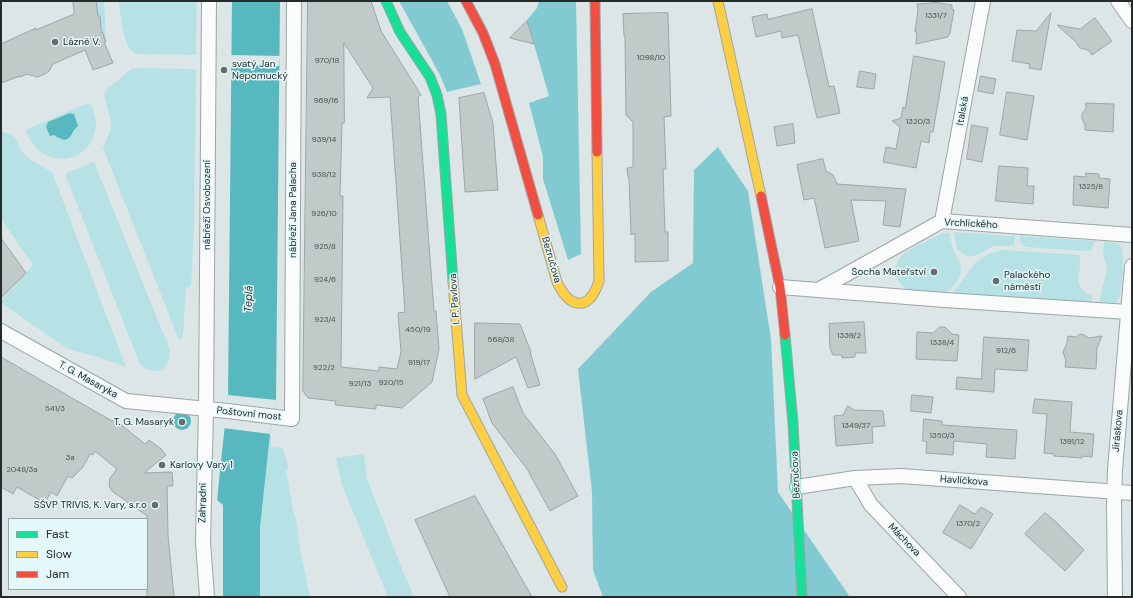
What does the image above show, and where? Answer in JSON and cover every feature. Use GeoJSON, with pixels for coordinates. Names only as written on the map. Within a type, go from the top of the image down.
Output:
{"type":"FeatureCollection","features":[{"type":"Feature","properties":{"kind":"street","name":"nábřeží Osvobození"},"geometry":{"type":"LineString","coordinates":[[206,409],[209,1]]}},
{"type":"Feature","properties":{"kind":"street","name":"nábřeží Jana Palacha"},"geometry":{"type":"LineString","coordinates":[[292,419],[294,1]]}},
{"type":"Feature","properties":{"kind":"street","name":"I. P. Pavlova"},"geometry":{"type":"LineString","coordinates":[[386,1],[400,32],[430,77],[437,95],[441,114],[462,395],[562,587]]}},
{"type":"Feature","properties":{"kind":"street","name":"Bezručova"},"geometry":{"type":"LineString","coordinates":[[466,1],[495,64],[559,288],[567,299],[578,304],[591,299],[597,291],[599,281],[595,1]]}},
{"type":"Feature","properties":{"kind":"street","name":"Bezručova"},"geometry":{"type":"LineString","coordinates":[[718,1],[780,287],[793,423],[802,597]]}},
{"type":"Feature","properties":{"kind":"street","name":"Italská"},"geometry":{"type":"LineString","coordinates":[[942,220],[983,1]]}},
{"type":"Feature","properties":{"kind":"street"},"geometry":{"type":"LineString","coordinates":[[1118,1],[1132,21]]}},
{"type":"Feature","properties":{"kind":"street","name":"Vrchlického"},"geometry":{"type":"LineString","coordinates":[[818,290],[942,220],[1132,235]]}},
{"type":"Feature","properties":{"kind":"street","name":"Jiráskova"},"geometry":{"type":"LineString","coordinates":[[1115,597],[1114,492],[1132,266]]}},
{"type":"Feature","properties":{"kind":"street"},"geometry":{"type":"LineString","coordinates":[[780,287],[1128,312]]}},
{"type":"Feature","properties":{"kind":"street","name":"T. G. Masaryka"},"geometry":{"type":"LineString","coordinates":[[1,332],[126,401],[206,409]]}},
{"type":"Feature","properties":{"kind":"street","name":"Poštovní most"},"geometry":{"type":"LineString","coordinates":[[206,409],[292,419]]}},
{"type":"Feature","properties":{"kind":"street","name":"Zahradní"},"geometry":{"type":"LineString","coordinates":[[206,409],[203,542],[207,597]]}},
{"type":"Feature","properties":{"kind":"street","name":"Havlíčkova"},"geometry":{"type":"LineString","coordinates":[[797,487],[855,478],[901,476],[1132,493]]}},
{"type":"Feature","properties":{"kind":"street","name":"Máchova"},"geometry":{"type":"LineString","coordinates":[[855,478],[871,505],[959,597]]}},
{"type":"Feature","properties":{"kind":"shaded area"},"geometry":{"type":"Polygon","coordinates":[[[96,1],[104,1],[106,42],[101,29],[100,16],[98,16],[96,1]]]}},
{"type":"Feature","properties":{"kind":"shaded area"},"geometry":{"type":"Polygon","coordinates":[[[119,1],[197,1],[196,55],[137,54],[131,51],[123,30],[119,1]]]}},
{"type":"Feature","properties":{"kind":"shaded area"},"geometry":{"type":"Polygon","coordinates":[[[399,1],[447,1],[462,29],[481,84],[447,92],[440,75],[399,1]]]}},
{"type":"Feature","properties":{"kind":"shaded area"},"geometry":{"type":"Polygon","coordinates":[[[539,1],[576,1],[581,254],[568,260],[543,179],[543,157],[529,103],[549,96],[527,20],[537,8],[539,1]]]}},
{"type":"Feature","properties":{"kind":"shaded area"},"geometry":{"type":"Polygon","coordinates":[[[133,68],[196,69],[194,231],[191,286],[186,288],[183,336],[180,340],[103,148],[111,128],[104,96],[107,89],[133,68]]]}},
{"type":"Feature","properties":{"kind":"shaded area"},"geometry":{"type":"Polygon","coordinates":[[[86,104],[91,104],[96,122],[94,137],[86,149],[75,156],[61,159],[48,156],[35,147],[26,131],[29,128],[86,104]]]}},
{"type":"Feature","properties":{"kind":"shaded area"},"geometry":{"type":"Polygon","coordinates":[[[1,132],[8,133],[15,137],[21,151],[25,155],[52,172],[126,367],[98,357],[68,349],[1,303],[1,301],[33,265],[1,219],[1,132]]]}},
{"type":"Feature","properties":{"kind":"shaded area"},"geometry":{"type":"Polygon","coordinates":[[[718,147],[748,191],[771,339],[778,492],[850,597],[603,597],[593,570],[592,492],[578,369],[651,292],[693,263],[694,170],[718,147]]]}},
{"type":"Feature","properties":{"kind":"shaded area"},"geometry":{"type":"Polygon","coordinates":[[[94,162],[170,350],[168,363],[161,370],[151,371],[140,364],[65,174],[94,162]]]}},
{"type":"Feature","properties":{"kind":"shaded area"},"geometry":{"type":"Polygon","coordinates":[[[954,232],[1015,236],[1014,245],[995,246],[976,255],[966,256],[957,249],[954,232]]]}},
{"type":"Feature","properties":{"kind":"shaded area"},"geometry":{"type":"Polygon","coordinates":[[[944,233],[949,233],[953,249],[961,266],[960,274],[954,285],[949,291],[942,294],[909,290],[901,285],[896,272],[899,259],[908,251],[944,233]]]}},
{"type":"Feature","properties":{"kind":"shaded area"},"geometry":{"type":"Polygon","coordinates":[[[1020,236],[1095,241],[1091,251],[1026,247],[1020,243],[1020,236]]]}},
{"type":"Feature","properties":{"kind":"shaded area"},"geometry":{"type":"Polygon","coordinates":[[[1104,241],[1114,242],[1120,245],[1123,256],[1120,296],[1116,302],[1109,305],[1099,304],[1107,268],[1103,255],[1104,241]]]}},
{"type":"Feature","properties":{"kind":"shaded area"},"geometry":{"type":"Polygon","coordinates":[[[1003,250],[1079,255],[1079,282],[1084,291],[1091,295],[1093,299],[1090,302],[957,294],[955,292],[975,263],[990,253],[1003,250]]]}},
{"type":"Feature","properties":{"kind":"shaded area"},"geometry":{"type":"Polygon","coordinates":[[[270,434],[271,447],[283,448],[289,470],[286,470],[310,597],[260,597],[260,528],[270,434]]]}},
{"type":"Feature","properties":{"kind":"shaded area"},"geometry":{"type":"Polygon","coordinates":[[[364,454],[367,479],[414,597],[388,597],[342,485],[336,458],[364,454]]]}},
{"type":"Feature","properties":{"kind":"water","name":"Teplá"},"geometry":{"type":"Polygon","coordinates":[[[232,1],[280,1],[276,400],[270,434],[260,528],[260,597],[223,597],[223,505],[217,500],[228,395],[232,1]]]}},
{"type":"Feature","properties":{"kind":"water"},"geometry":{"type":"Polygon","coordinates":[[[70,113],[74,114],[78,126],[69,138],[64,140],[54,135],[50,136],[46,127],[48,122],[70,113]]]}},
{"type":"Feature","properties":{"kind":"water","name":"T. G. Masaryk"},"geometry":{"type":"Polygon","coordinates":[[[182,412],[188,415],[191,421],[188,427],[182,430],[176,427],[173,421],[176,415],[182,412]]]}},
{"type":"Feature","properties":{"kind":"pier"},"geometry":{"type":"Polygon","coordinates":[[[231,55],[280,56],[279,66],[231,65],[231,55]]]}},
{"type":"Feature","properties":{"kind":"pier"},"geometry":{"type":"Polygon","coordinates":[[[228,395],[276,400],[270,434],[223,428],[228,395]]]}},
{"type":"Feature","properties":{"kind":"building","name":"Lázně V."},"geometry":{"type":"Polygon","coordinates":[[[73,1],[96,1],[98,16],[100,16],[101,29],[106,42],[104,42],[113,63],[93,70],[85,50],[53,64],[49,71],[45,74],[37,77],[27,74],[1,83],[1,44],[36,28],[36,30],[74,14],[73,1]]]}},
{"type":"Feature","properties":{"kind":"building"},"geometry":{"type":"Polygon","coordinates":[[[308,1],[371,1],[381,31],[421,95],[418,97],[434,311],[436,311],[439,349],[432,382],[402,408],[376,405],[376,409],[335,405],[336,401],[308,398],[303,391],[308,1]],[[344,43],[344,123],[342,123],[340,196],[343,196],[341,367],[379,371],[379,367],[397,369],[401,352],[398,313],[405,312],[390,97],[367,98],[373,88],[344,43]]]}},
{"type":"Feature","properties":{"kind":"building"},"geometry":{"type":"Polygon","coordinates":[[[933,2],[952,5],[952,9],[954,10],[950,33],[948,37],[916,44],[917,32],[915,32],[918,10],[917,4],[933,2]]]}},
{"type":"Feature","properties":{"kind":"building"},"geometry":{"type":"Polygon","coordinates":[[[812,9],[829,87],[834,86],[840,113],[817,118],[798,35],[782,38],[781,31],[756,37],[752,17],[767,14],[768,19],[812,9]]]}},
{"type":"Feature","properties":{"kind":"building"},"geometry":{"type":"Polygon","coordinates":[[[668,13],[671,116],[664,117],[666,169],[663,169],[665,232],[668,232],[668,261],[635,262],[635,233],[631,235],[629,178],[627,168],[633,167],[633,122],[626,115],[625,36],[623,14],[668,13]]]}},
{"type":"Feature","properties":{"kind":"building"},"geometry":{"type":"Polygon","coordinates":[[[1051,13],[1041,70],[1029,68],[1030,64],[1012,61],[1017,30],[1036,31],[1051,13]]]}},
{"type":"Feature","properties":{"kind":"building"},"geometry":{"type":"Polygon","coordinates":[[[1095,18],[1112,41],[1092,55],[1088,50],[1080,48],[1076,42],[1057,25],[1080,29],[1095,18]]]}},
{"type":"Feature","properties":{"kind":"building"},"geometry":{"type":"Polygon","coordinates":[[[527,21],[534,44],[510,38],[527,21]]]}},
{"type":"Feature","properties":{"kind":"building"},"geometry":{"type":"Polygon","coordinates":[[[914,56],[945,62],[933,132],[930,132],[929,143],[921,141],[916,168],[883,162],[886,147],[896,149],[900,127],[892,121],[901,118],[903,107],[905,108],[914,56]]]}},
{"type":"Feature","properties":{"kind":"building"},"geometry":{"type":"Polygon","coordinates":[[[860,71],[876,74],[874,89],[857,87],[860,71]]]}},
{"type":"Feature","properties":{"kind":"building"},"geometry":{"type":"Polygon","coordinates":[[[981,76],[996,79],[993,94],[978,91],[981,76]]]}},
{"type":"Feature","properties":{"kind":"building"},"geometry":{"type":"Polygon","coordinates":[[[1007,92],[1034,96],[1027,140],[1000,135],[1007,92]]]}},
{"type":"Feature","properties":{"kind":"building"},"geometry":{"type":"Polygon","coordinates":[[[484,93],[493,123],[498,190],[465,192],[459,98],[484,93]]]}},
{"type":"Feature","properties":{"kind":"building"},"geometry":{"type":"Polygon","coordinates":[[[1086,103],[1114,104],[1113,132],[1085,130],[1082,114],[1086,108],[1086,103]]]}},
{"type":"Feature","properties":{"kind":"building"},"geometry":{"type":"Polygon","coordinates":[[[793,124],[795,143],[777,146],[774,127],[793,124]]]}},
{"type":"Feature","properties":{"kind":"building"},"geometry":{"type":"Polygon","coordinates":[[[972,125],[988,128],[982,162],[967,159],[972,125]]]}},
{"type":"Feature","properties":{"kind":"building"},"geometry":{"type":"Polygon","coordinates":[[[823,159],[826,171],[833,175],[837,184],[906,189],[900,227],[883,225],[886,201],[851,200],[859,241],[825,248],[814,198],[804,200],[797,165],[823,159]]]}},
{"type":"Feature","properties":{"kind":"building"},"geometry":{"type":"Polygon","coordinates":[[[999,166],[1028,168],[1027,186],[1034,186],[1033,204],[996,201],[999,166]]]}},
{"type":"Feature","properties":{"kind":"building"},"geometry":{"type":"Polygon","coordinates":[[[1086,173],[1099,174],[1099,178],[1110,179],[1108,208],[1073,205],[1074,176],[1086,177],[1086,173]]]}},
{"type":"Feature","properties":{"kind":"building"},"geometry":{"type":"Polygon","coordinates":[[[1,238],[26,273],[1,298],[1,238]]]}},
{"type":"Feature","properties":{"kind":"building"},"geometry":{"type":"Polygon","coordinates":[[[864,322],[866,353],[855,353],[855,357],[842,358],[842,355],[833,355],[830,348],[829,324],[864,322]]]}},
{"type":"Feature","properties":{"kind":"building"},"geometry":{"type":"Polygon","coordinates":[[[475,323],[520,324],[531,352],[540,385],[528,388],[516,357],[475,379],[475,323]]]}},
{"type":"Feature","properties":{"kind":"building"},"geometry":{"type":"Polygon","coordinates":[[[940,327],[945,327],[952,334],[959,335],[957,361],[916,359],[917,332],[933,333],[940,327]]]}},
{"type":"Feature","properties":{"kind":"building"},"geometry":{"type":"Polygon","coordinates":[[[1080,334],[1089,338],[1102,336],[1097,348],[1096,369],[1065,367],[1066,361],[1063,352],[1068,336],[1076,337],[1080,334]]]}},
{"type":"Feature","properties":{"kind":"building"},"geometry":{"type":"Polygon","coordinates":[[[984,337],[1029,340],[1027,371],[995,369],[994,392],[956,389],[957,377],[981,379],[984,337]]]}},
{"type":"Feature","properties":{"kind":"building"},"geometry":{"type":"Polygon","coordinates":[[[1,357],[112,421],[114,419],[145,444],[149,440],[166,455],[144,473],[172,472],[173,486],[167,486],[168,535],[174,597],[147,597],[148,518],[112,491],[109,486],[110,478],[117,469],[95,451],[93,455],[90,454],[83,467],[72,478],[68,476],[57,496],[51,492],[45,503],[17,487],[13,494],[1,487],[1,357]]]}},
{"type":"Feature","properties":{"kind":"building"},"geometry":{"type":"Polygon","coordinates":[[[513,387],[523,413],[555,454],[578,496],[550,511],[527,469],[492,423],[483,399],[513,387]]]}},
{"type":"Feature","properties":{"kind":"building"},"geometry":{"type":"Polygon","coordinates":[[[912,395],[933,397],[931,413],[911,411],[912,395]]]}},
{"type":"Feature","properties":{"kind":"building"},"geometry":{"type":"Polygon","coordinates":[[[1035,399],[1072,402],[1070,432],[1094,434],[1092,457],[1082,456],[1082,458],[1054,456],[1054,454],[1044,453],[1047,414],[1033,413],[1035,399]]]}},
{"type":"Feature","properties":{"kind":"building"},"geometry":{"type":"Polygon","coordinates":[[[848,406],[854,410],[883,411],[885,426],[872,427],[873,443],[836,446],[834,416],[843,415],[848,406]]]}},
{"type":"Feature","properties":{"kind":"building"},"geometry":{"type":"Polygon","coordinates":[[[924,419],[942,421],[942,425],[1017,430],[1015,459],[986,457],[987,444],[954,441],[953,455],[926,453],[927,442],[923,441],[924,419]]]}},
{"type":"Feature","properties":{"kind":"building"},"geometry":{"type":"Polygon","coordinates":[[[475,496],[532,597],[450,597],[415,520],[475,496]]]}},
{"type":"Feature","properties":{"kind":"building"},"geometry":{"type":"Polygon","coordinates":[[[960,505],[975,514],[981,507],[993,514],[971,549],[943,533],[960,505]]]}},
{"type":"Feature","properties":{"kind":"building"},"geometry":{"type":"Polygon","coordinates":[[[1045,513],[1084,550],[1065,571],[1025,534],[1045,513]]]}},
{"type":"Feature","properties":{"kind":"traffic: fast"},"geometry":{"type":"LineString","coordinates":[[386,1],[400,32],[430,77],[437,95],[441,114],[453,281]]}},
{"type":"Feature","properties":{"kind":"traffic: fast"},"geometry":{"type":"LineString","coordinates":[[785,335],[793,423],[802,597]]}},
{"type":"Feature","properties":{"kind":"traffic: slow"},"geometry":{"type":"LineString","coordinates":[[718,1],[761,196]]}},
{"type":"Feature","properties":{"kind":"traffic: slow"},"geometry":{"type":"LineString","coordinates":[[538,215],[557,282],[562,291],[573,302],[585,302],[595,291],[599,281],[597,152]]}},
{"type":"Feature","properties":{"kind":"traffic: slow"},"geometry":{"type":"LineString","coordinates":[[453,281],[462,395],[562,587]]}},
{"type":"Feature","properties":{"kind":"traffic: jam"},"geometry":{"type":"LineString","coordinates":[[466,1],[483,33],[495,64],[538,215]]}},
{"type":"Feature","properties":{"kind":"traffic: jam"},"geometry":{"type":"LineString","coordinates":[[595,1],[597,152]]}},
{"type":"Feature","properties":{"kind":"traffic: jam"},"geometry":{"type":"LineString","coordinates":[[761,196],[780,287],[785,335]]}},
{"type":"Feature","properties":{"kind":"place","name":"Lázně V."},"geometry":{"type":"Point","coordinates":[55,42]}},
{"type":"Feature","properties":{"kind":"place","name":"svatý Jan Nepomucký"},"geometry":{"type":"Point","coordinates":[224,70]}},
{"type":"Feature","properties":{"kind":"place","name":"Socha Mateřství"},"geometry":{"type":"Point","coordinates":[934,272]}},
{"type":"Feature","properties":{"kind":"place","name":"Palackého náměstí"},"geometry":{"type":"Point","coordinates":[996,281]}},
{"type":"Feature","properties":{"kind":"place","name":"T. G. Masaryk"},"geometry":{"type":"Point","coordinates":[182,422]}},
{"type":"Feature","properties":{"kind":"place","name":"Karlovy Vary 1"},"geometry":{"type":"Point","coordinates":[162,465]}},
{"type":"Feature","properties":{"kind":"place","name":"SŠVP TRIVIS, K. Vary, s.r.o"},"geometry":{"type":"Point","coordinates":[155,505]}}]}
